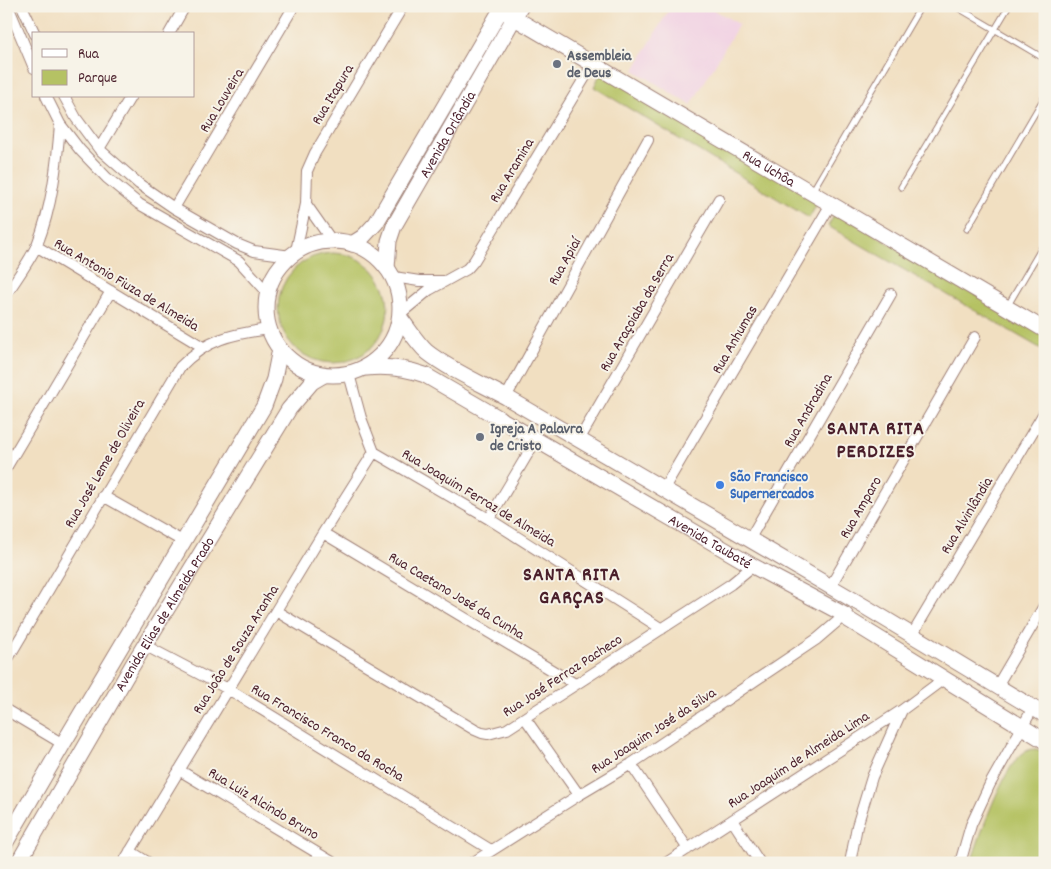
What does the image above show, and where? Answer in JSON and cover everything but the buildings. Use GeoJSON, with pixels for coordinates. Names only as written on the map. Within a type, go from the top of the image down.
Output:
{"type":"FeatureCollection","features":[{"type":"Feature","properties":{"kind":"street"},"geometry":{"type":"LineString","coordinates":[[8,6],[32,63]]}},
{"type":"Feature","properties":{"kind":"street"},"geometry":{"type":"LineString","coordinates":[[22,6],[34,32]]}},
{"type":"Feature","properties":{"kind":"street"},"geometry":{"type":"LineString","coordinates":[[170,32],[185,6]]}},
{"type":"Feature","properties":{"kind":"street","name":"Rua Louveira"},"geometry":{"type":"LineString","coordinates":[[174,208],[294,6]]}},
{"type":"Feature","properties":{"kind":"street","name":"Rua Itapura"},"geometry":{"type":"LineString","coordinates":[[294,254],[306,204],[307,171],[315,153],[403,6]]}},
{"type":"Feature","properties":{"kind":"street","name":"Rua Uchôa"},"geometry":{"type":"LineString","coordinates":[[499,7],[518,12],[593,64],[1045,330]]}},
{"type":"Feature","properties":{"kind":"street","name":"Avenida Orlândia"},"geometry":{"type":"LineString","coordinates":[[352,244],[376,223],[499,7]]}},
{"type":"Feature","properties":{"kind":"street","name":"Avenida Orlândia"},"geometry":{"type":"LineString","coordinates":[[390,273],[389,241],[394,226],[518,12]]}},
{"type":"Feature","properties":{"kind":"street","name":"Rua Aramina"},"geometry":{"type":"LineString","coordinates":[[401,315],[422,296],[444,281],[467,269],[474,261],[593,64]]}},
{"type":"Feature","properties":{"kind":"street"},"geometry":{"type":"LineString","coordinates":[[47,98],[60,124],[80,150],[113,183],[139,204],[239,261],[268,293]]}},
{"type":"Feature","properties":{"kind":"street"},"geometry":{"type":"LineString","coordinates":[[65,98],[76,118],[99,149],[140,184],[174,208],[237,244],[254,251],[294,254]]}},
{"type":"Feature","properties":{"kind":"street"},"geometry":{"type":"LineString","coordinates":[[99,149],[130,98]]}},
{"type":"Feature","properties":{"kind":"street"},"geometry":{"type":"LineString","coordinates":[[6,295],[36,246],[48,208],[56,168],[60,124]]}},
{"type":"Feature","properties":{"kind":"street","name":"Rua Apiaí"},"geometry":{"type":"LineString","coordinates":[[506,397],[648,140]]}},
{"type":"Feature","properties":{"kind":"street","name":"Rua Araçoiaba da Serra"},"geometry":{"type":"LineString","coordinates":[[579,440],[719,199]]}},
{"type":"Feature","properties":{"kind":"street"},"geometry":{"type":"LineString","coordinates":[[306,204],[332,241]]}},
{"type":"Feature","properties":{"kind":"street","name":"Rua Anhumas"},"geometry":{"type":"LineString","coordinates":[[663,490],[831,204]]}},
{"type":"Feature","properties":{"kind":"street"},"geometry":{"type":"LineString","coordinates":[[332,241],[352,244],[371,252],[390,273],[399,293],[401,315],[393,341],[381,356],[366,368],[349,374],[316,374],[301,368],[287,358],[280,349],[269,329],[266,312],[268,293],[280,268],[294,254],[312,245],[332,241]]}},
{"type":"Feature","properties":{"kind":"street","name":"Rua Antonio Fiuza de Almeida"},"geometry":{"type":"LineString","coordinates":[[36,246],[203,347]]}},
{"type":"Feature","properties":{"kind":"street","name":"Rua Aramina"},"geometry":{"type":"LineString","coordinates":[[390,273],[419,281],[444,281]]}},
{"type":"Feature","properties":{"kind":"street"},"geometry":{"type":"LineString","coordinates":[[6,468],[111,291]]}},
{"type":"Feature","properties":{"kind":"street","name":"Rua Andradina"},"geometry":{"type":"LineString","coordinates":[[749,540],[891,294]]}},
{"type":"Feature","properties":{"kind":"street","name":"Avenida Taubaté"},"geometry":{"type":"LineString","coordinates":[[401,315],[418,342],[428,352],[830,588],[868,608],[1039,712]]}},
{"type":"Feature","properties":{"kind":"street","name":"Rua José Leme de Oliveira"},"geometry":{"type":"LineString","coordinates":[[6,662],[172,378],[192,354],[203,347],[239,333],[269,329]]}},
{"type":"Feature","properties":{"kind":"street","name":"Rua Amparo"},"geometry":{"type":"LineString","coordinates":[[830,588],[975,337]]}},
{"type":"Feature","properties":{"kind":"street","name":"Avenida Elias de Almeida Prado"},"geometry":{"type":"LineString","coordinates":[[6,842],[10,826],[63,744],[264,406],[274,379],[280,349]]}},
{"type":"Feature","properties":{"kind":"street","name":"Avenida Taubaté"},"geometry":{"type":"LineString","coordinates":[[366,368],[396,367],[410,369],[425,375],[753,566],[850,620],[1045,741]]}},
{"type":"Feature","properties":{"kind":"street"},"geometry":{"type":"LineString","coordinates":[[349,374],[361,418],[374,452]]}},
{"type":"Feature","properties":{"kind":"street","name":"Avenida Elias de Almeida Prado"},"geometry":{"type":"LineString","coordinates":[[18,863],[128,674],[289,409],[312,382],[324,375]]}},
{"type":"Feature","properties":{"kind":"street","name":"Rua Alvinlândia"},"geometry":{"type":"LineString","coordinates":[[912,635],[1045,411]]}},
{"type":"Feature","properties":{"kind":"street"},"geometry":{"type":"LineString","coordinates":[[489,519],[536,440]]}},
{"type":"Feature","properties":{"kind":"street","name":"Rua Joaquim Ferraz de Almeida"},"geometry":{"type":"LineString","coordinates":[[374,452],[489,519],[662,629]]}},
{"type":"Feature","properties":{"kind":"street","name":"Rua João de Souza Aranha"},"geometry":{"type":"LineString","coordinates":[[123,863],[228,688],[374,452]]}},
{"type":"Feature","properties":{"kind":"street"},"geometry":{"type":"LineString","coordinates":[[608,482],[619,464]]}},
{"type":"Feature","properties":{"kind":"street"},"geometry":{"type":"LineString","coordinates":[[103,496],[184,542]]}},
{"type":"Feature","properties":{"kind":"street","name":"Rua Caetano José da Cunha"},"geometry":{"type":"LineString","coordinates":[[323,533],[575,684]]}},
{"type":"Feature","properties":{"kind":"street","name":"Rua José Ferraz Pacheco"},"geometry":{"type":"LineString","coordinates":[[276,611],[482,733],[495,733],[507,729],[525,718],[731,584],[753,566]]}},
{"type":"Feature","properties":{"kind":"street"},"geometry":{"type":"LineString","coordinates":[[850,620],[852,600]]}},
{"type":"Feature","properties":{"kind":"street"},"geometry":{"type":"LineString","coordinates":[[996,686],[1045,604]]}},
{"type":"Feature","properties":{"kind":"street"},"geometry":{"type":"LineString","coordinates":[[850,620],[868,608]]}},
{"type":"Feature","properties":{"kind":"street","name":"Rua Joaquim José da Silva"},"geometry":{"type":"LineString","coordinates":[[472,863],[578,795],[631,764],[816,639],[850,620]]}},
{"type":"Feature","properties":{"kind":"street","name":"Rua Francisco Franco da Rocha"},"geometry":{"type":"LineString","coordinates":[[146,646],[228,688],[492,850]]}},
{"type":"Feature","properties":{"kind":"street","name":"Rua Joaquim de Almeida Lima"},"geometry":{"type":"LineString","coordinates":[[666,863],[902,710],[945,678]]}},
{"type":"Feature","properties":{"kind":"street"},"geometry":{"type":"LineString","coordinates":[[6,710],[63,744]]}},
{"type":"Feature","properties":{"kind":"street"},"geometry":{"type":"LineString","coordinates":[[850,863],[857,826],[872,777],[902,710]]}},
{"type":"Feature","properties":{"kind":"street"},"geometry":{"type":"LineString","coordinates":[[960,863],[971,825],[990,784],[1024,727],[1039,712]]}},
{"type":"Feature","properties":{"kind":"street"},"geometry":{"type":"LineString","coordinates":[[525,718],[578,795]]}},
{"type":"Feature","properties":{"kind":"street"},"geometry":{"type":"LineString","coordinates":[[631,764],[688,849]]}},
{"type":"Feature","properties":{"kind":"street","name":"Rua Luiz Alcindo Bruno"},"geometry":{"type":"LineString","coordinates":[[179,770],[334,863]]}},
{"type":"Feature","properties":{"kind":"street"},"geometry":{"type":"LineString","coordinates":[[732,820],[760,863]]}},
{"type":"Feature","properties":{"kind":"street"},"geometry":{"type":"LineString","coordinates":[[130,851],[149,863]]}},
{"type":"Feature","properties":{"kind":"lane"},"geometry":{"type":"LineString","coordinates":[[812,193],[921,6]]}},
{"type":"Feature","properties":{"kind":"lane"},"geometry":{"type":"LineString","coordinates":[[955,6],[1045,59]]}},
{"type":"Feature","properties":{"kind":"lane"},"geometry":{"type":"LineString","coordinates":[[901,187],[1009,6]]}},
{"type":"Feature","properties":{"kind":"lane"},"geometry":{"type":"LineString","coordinates":[[967,229],[1045,96]]}},
{"type":"Feature","properties":{"kind":"lane"},"geometry":{"type":"LineString","coordinates":[[1006,307],[1045,242]]}},
{"type":"Feature","properties":{"kind":"shaded area"},"geometry":{"type":"Polygon","coordinates":[[[671,6],[707,6],[739,24],[691,105],[634,70],[671,6]]]}},
{"type":"Feature","properties":{"kind":"green space"},"geometry":{"type":"Polygon","coordinates":[[[601,72],[819,201],[809,218],[594,87],[601,72]]]}},
{"type":"Feature","properties":{"kind":"green space"},"geometry":{"type":"Polygon","coordinates":[[[836,212],[1045,335],[1045,351],[828,226],[836,212]]]}},
{"type":"Feature","properties":{"kind":"green space"},"geometry":{"type":"Polygon","coordinates":[[[333,253],[354,257],[372,269],[384,287],[388,308],[384,329],[372,347],[354,359],[333,363],[312,359],[294,347],[282,329],[278,308],[282,287],[294,269],[312,257],[333,253]]]}},
{"type":"Feature","properties":{"kind":"green space"},"geometry":{"type":"Polygon","coordinates":[[[1036,749],[1045,752],[1045,863],[971,863],[992,805],[1006,774],[1022,754],[1036,749]]]}},
{"type":"Feature","properties":{"kind":"place","name":"Assembleia de Deus"},"geometry":{"type":"Point","coordinates":[557,64]}},
{"type":"Feature","properties":{"kind":"place","name":"Igreja A Palavra de Cristo"},"geometry":{"type":"Point","coordinates":[480,437]}},
{"type":"Feature","properties":{"kind":"place","name":"São Francisco Supernercados"},"geometry":{"type":"Point","coordinates":[720,485]}},
{"type":"Feature","properties":{"kind":"district","name":"SANTA RITA PERDIZES"},"geometry":{"type":"Point","coordinates":[876,438]}},
{"type":"Feature","properties":{"kind":"district","name":"SANTA RITA GARÇAS"},"geometry":{"type":"Point","coordinates":[572,584]}}]}
